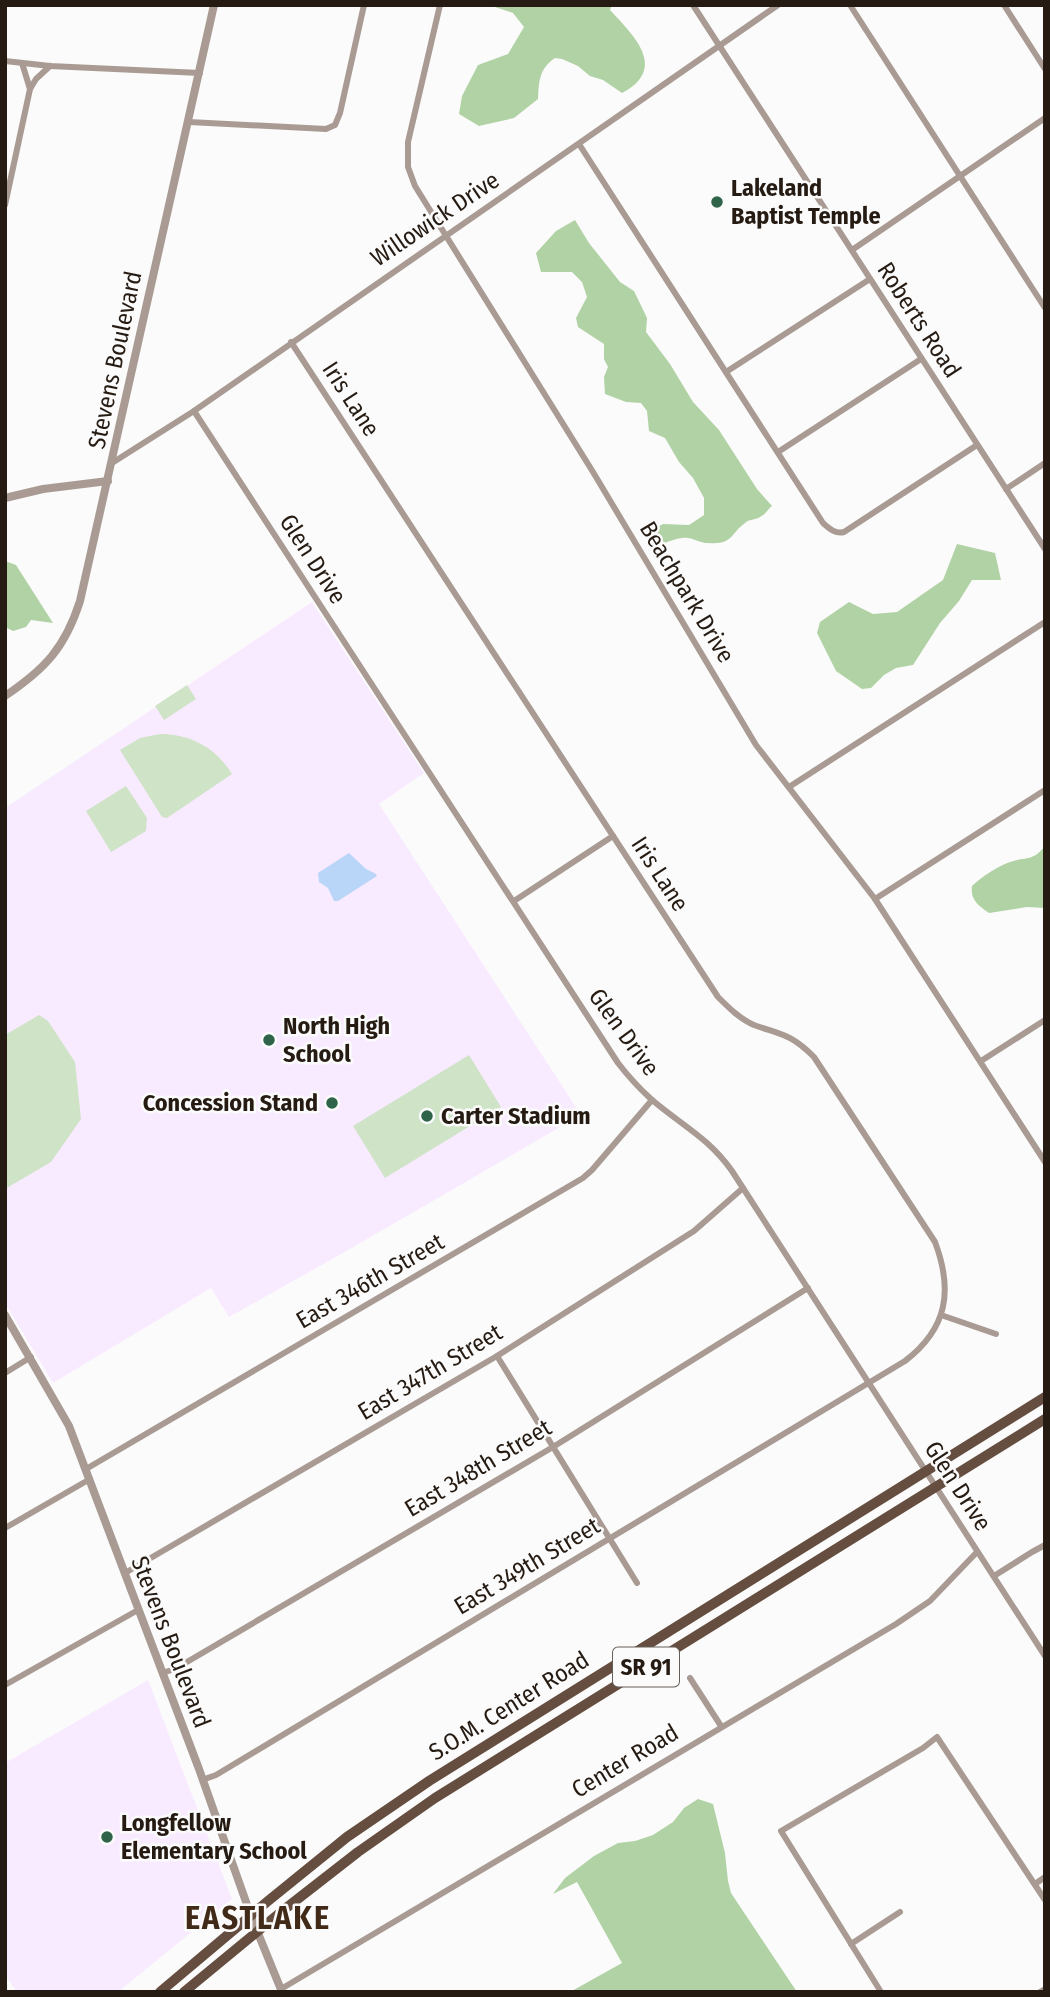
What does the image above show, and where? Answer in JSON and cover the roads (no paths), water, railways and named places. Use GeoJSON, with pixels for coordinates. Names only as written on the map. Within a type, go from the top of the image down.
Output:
{"type":"FeatureCollection","features":[{"type":"Feature","properties":{"kind":"main road","name":"S.O.M. Center Road"},"geometry":{"type":"LineString","coordinates":[[160,1992],[347,1837],[429,1781],[1045,1397]]}},
{"type":"Feature","properties":{"kind":"main road","name":"S.O.M. Center Road"},"geometry":{"type":"LineString","coordinates":[[184,1992],[358,1852],[435,1798],[1045,1419]]}},
{"type":"Feature","properties":{"kind":"street","name":"Stevens Boulevard"},"geometry":{"type":"LineString","coordinates":[[5,696],[44,664],[61,645],[72,626],[80,601],[214,5]]}},
{"type":"Feature","properties":{"kind":"street"},"geometry":{"type":"LineString","coordinates":[[189,122],[326,130],[335,125],[364,5]]}},
{"type":"Feature","properties":{"kind":"street","name":"Beachpark Drive"},"geometry":{"type":"LineString","coordinates":[[440,5],[408,142],[408,167],[415,186],[600,484],[756,745],[875,899],[1044,1159]]}},
{"type":"Feature","properties":{"kind":"street","name":"Roberts Road"},"geometry":{"type":"LineString","coordinates":[[693,5],[1045,550]]}},
{"type":"Feature","properties":{"kind":"street","name":"Willowick Drive"},"geometry":{"type":"LineString","coordinates":[[112,463],[194,411],[778,5]]}},
{"type":"Feature","properties":{"kind":"street"},"geometry":{"type":"LineString","coordinates":[[849,5],[1045,308]]}},
{"type":"Feature","properties":{"kind":"street"},"geometry":{"type":"LineString","coordinates":[[1004,5],[1045,69]]}},
{"type":"Feature","properties":{"kind":"street"},"geometry":{"type":"LineString","coordinates":[[5,61],[50,66],[200,73]]}},
{"type":"Feature","properties":{"kind":"street"},"geometry":{"type":"LineString","coordinates":[[22,63],[30,89]]}},
{"type":"Feature","properties":{"kind":"street"},"geometry":{"type":"LineString","coordinates":[[5,205],[30,89],[50,66]]}},
{"type":"Feature","properties":{"kind":"street"},"geometry":{"type":"LineString","coordinates":[[852,250],[1045,118]]}},
{"type":"Feature","properties":{"kind":"street"},"geometry":{"type":"LineString","coordinates":[[579,144],[823,523],[835,532],[844,532],[977,445]]}},
{"type":"Feature","properties":{"kind":"street"},"geometry":{"type":"LineString","coordinates":[[726,372],[870,279]]}},
{"type":"Feature","properties":{"kind":"street","name":"Iris Lane"},"geometry":{"type":"LineString","coordinates":[[291,342],[718,997],[733,1013],[752,1024],[792,1038],[814,1057],[934,1241],[945,1278],[941,1315],[936,1327],[919,1350],[870,1382]]}},
{"type":"Feature","properties":{"kind":"street"},"geometry":{"type":"LineString","coordinates":[[778,452],[921,359]]}},
{"type":"Feature","properties":{"kind":"street","name":"Glen Drive"},"geometry":{"type":"LineString","coordinates":[[194,411],[618,1063],[652,1100],[714,1148],[743,1188],[1045,1656]]}},
{"type":"Feature","properties":{"kind":"street"},"geometry":{"type":"LineString","coordinates":[[1006,489],[1045,463]]}},
{"type":"Feature","properties":{"kind":"street"},"geometry":{"type":"LineString","coordinates":[[5,498],[43,489],[108,481]]}},
{"type":"Feature","properties":{"kind":"street"},"geometry":{"type":"LineString","coordinates":[[789,787],[1045,622]]}},
{"type":"Feature","properties":{"kind":"street"},"geometry":{"type":"LineString","coordinates":[[875,899],[1045,790]]}},
{"type":"Feature","properties":{"kind":"street"},"geometry":{"type":"LineString","coordinates":[[513,901],[613,836]]}},
{"type":"Feature","properties":{"kind":"street"},"geometry":{"type":"LineString","coordinates":[[981,1061],[1045,1020]]}},
{"type":"Feature","properties":{"kind":"street","name":"East 346th Street"},"geometry":{"type":"LineString","coordinates":[[86,1469],[583,1178],[652,1100]]}},
{"type":"Feature","properties":{"kind":"street","name":"East 347th Street"},"geometry":{"type":"LineString","coordinates":[[125,1573],[497,1356],[694,1230],[743,1188]]}},
{"type":"Feature","properties":{"kind":"street","name":"East 348th Street"},"geometry":{"type":"LineString","coordinates":[[162,1673],[176,1669],[553,1447],[808,1288]]}},
{"type":"Feature","properties":{"kind":"street","name":"Stevens Boulevard"},"geometry":{"type":"LineString","coordinates":[[5,1315],[63,1413],[86,1469],[251,1916],[281,1990]]}},
{"type":"Feature","properties":{"kind":"street"},"geometry":{"type":"LineString","coordinates":[[941,1315],[996,1334]]}},
{"type":"Feature","properties":{"kind":"street"},"geometry":{"type":"LineString","coordinates":[[497,1356],[637,1583]]}},
{"type":"Feature","properties":{"kind":"street"},"geometry":{"type":"LineString","coordinates":[[5,1373],[31,1357]]}},
{"type":"Feature","properties":{"kind":"street","name":"East 349th Street"},"geometry":{"type":"LineString","coordinates":[[202,1780],[216,1775],[870,1382]]}},
{"type":"Feature","properties":{"kind":"street"},"geometry":{"type":"LineString","coordinates":[[5,1528],[90,1479]]}},
{"type":"Feature","properties":{"kind":"street"},"geometry":{"type":"LineString","coordinates":[[994,1576],[1045,1545]]}},
{"type":"Feature","properties":{"kind":"street","name":"Center Road"},"geometry":{"type":"LineString","coordinates":[[281,1990],[896,1624],[930,1601],[977,1552]]}},
{"type":"Feature","properties":{"kind":"street"},"geometry":{"type":"LineString","coordinates":[[5,1685],[138,1610]]}},
{"type":"Feature","properties":{"kind":"street"},"geometry":{"type":"LineString","coordinates":[[690,1678],[721,1727]]}},
{"type":"Feature","properties":{"kind":"street"},"geometry":{"type":"LineString","coordinates":[[881,1992],[781,1831],[923,1748],[937,1737],[1045,1900]]}},
{"type":"Feature","properties":{"kind":"street"},"geometry":{"type":"LineString","coordinates":[[1035,1884],[1045,1877]]}},
{"type":"Feature","properties":{"kind":"street"},"geometry":{"type":"LineString","coordinates":[[851,1944],[900,1912]]}},
{"type":"Feature","properties":{"kind":"street"},"geometry":{"type":"LineString","coordinates":[[1040,1992],[1045,1989]]}},
{"type":"Feature","properties":{"kind":"water"},"geometry":{"type":"Polygon","coordinates":[[[349,853],[377,876],[334,901],[328,888],[319,882],[318,873],[349,853]]]}},
{"type":"Feature","properties":{"kind":"place","name":"Lakeland Baptist Temple"},"geometry":{"type":"Point","coordinates":[717,202]}},
{"type":"Feature","properties":{"kind":"place","name":"North High School"},"geometry":{"type":"Point","coordinates":[269,1040]}},
{"type":"Feature","properties":{"kind":"place","name":"Concession Stand"},"geometry":{"type":"Point","coordinates":[332,1103]}},
{"type":"Feature","properties":{"kind":"place","name":"Carter Stadium"},"geometry":{"type":"Point","coordinates":[427,1116]}},
{"type":"Feature","properties":{"kind":"place","name":"Longfellow Elementary School"},"geometry":{"type":"Point","coordinates":[107,1837]}},
{"type":"Feature","properties":{"kind":"district","name":"EASTLAKE"},"geometry":{"type":"Point","coordinates":[258,1918]}}]}
